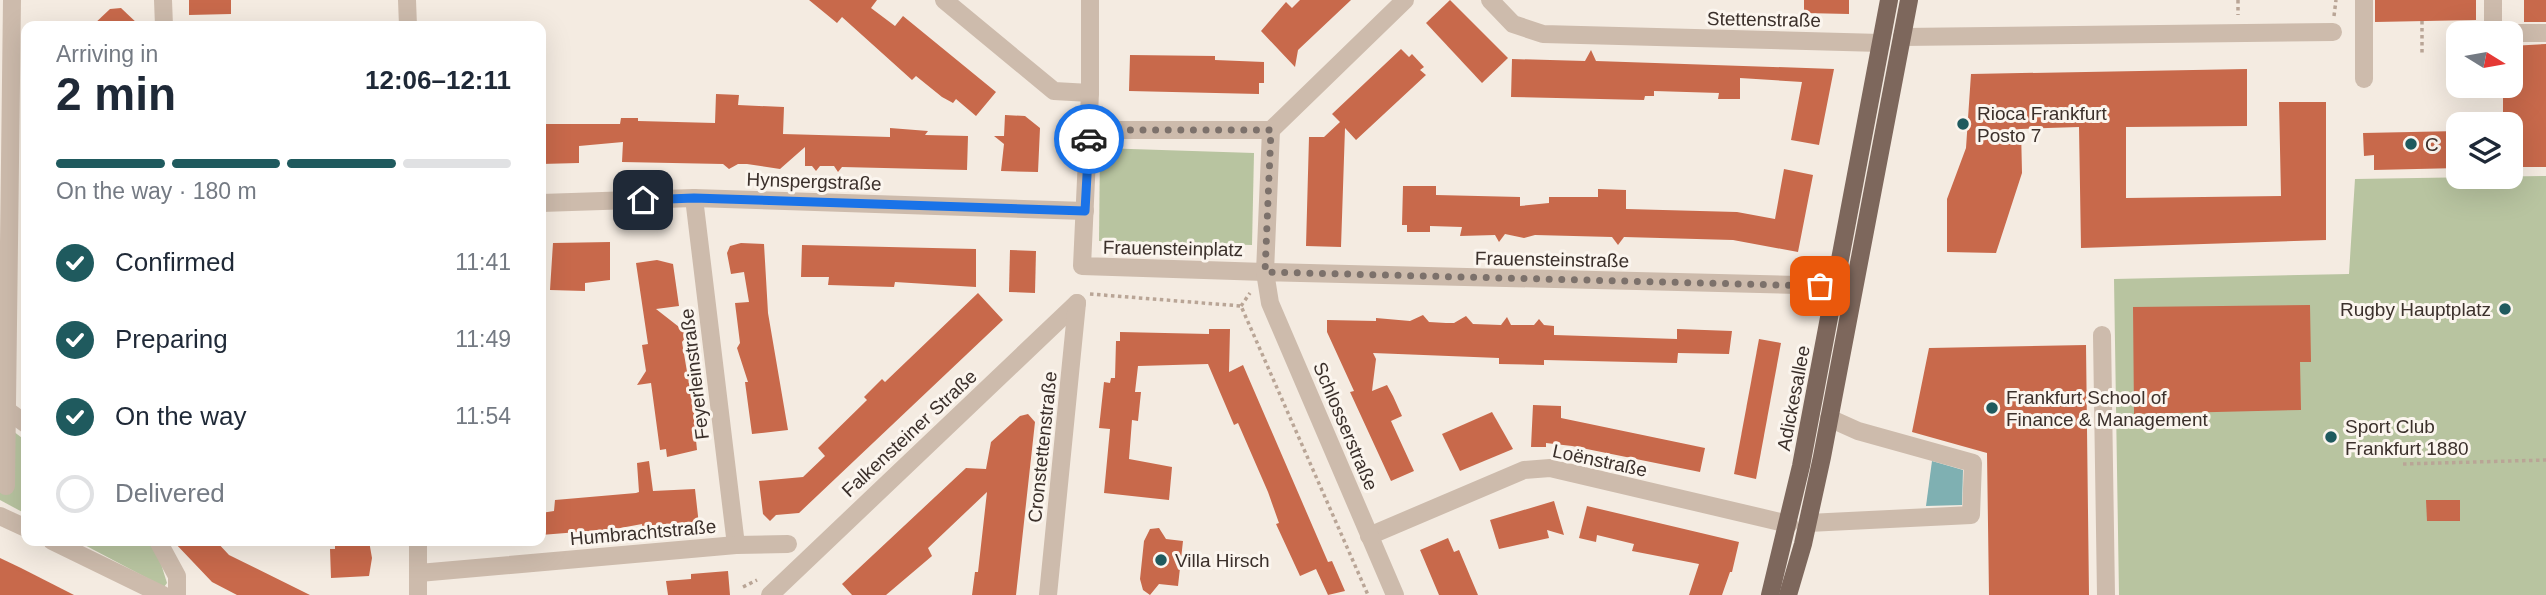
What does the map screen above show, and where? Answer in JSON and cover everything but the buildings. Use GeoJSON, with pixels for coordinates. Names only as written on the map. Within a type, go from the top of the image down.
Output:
{"type":"FeatureCollection","features":[{"type":"Feature","properties":{"kind":"main road","name":"Adickesallee"},"geometry":{"type":"LineString","coordinates":[[1788,595],[1837,286],[1889,0]]}},
{"type":"Feature","properties":{"kind":"main road","name":"Adickesallee"},"geometry":{"type":"LineString","coordinates":[[1770,595],[1798,523],[1829,418],[1909,0]]}},
{"type":"Feature","properties":{"kind":"street"},"geometry":{"type":"LineString","coordinates":[[6,486],[3,406],[12,0]]}},
{"type":"Feature","properties":{"kind":"street"},"geometry":{"type":"LineString","coordinates":[[163,0],[164,21]]}},
{"type":"Feature","properties":{"kind":"street"},"geometry":{"type":"LineString","coordinates":[[407,0],[408,21]]}},
{"type":"Feature","properties":{"kind":"street"},"geometry":{"type":"LineString","coordinates":[[944,0],[1054,91],[1090,93]]}},
{"type":"Feature","properties":{"kind":"street"},"geometry":{"type":"LineString","coordinates":[[1090,0],[1089,130],[1271,130],[1405,0]]}},
{"type":"Feature","properties":{"kind":"street","name":"Stettenstraße"},"geometry":{"type":"LineString","coordinates":[[1490,0],[1513,24],[1543,34],[1881,43]]}},
{"type":"Feature","properties":{"kind":"street"},"geometry":{"type":"LineString","coordinates":[[2364,0],[2364,79]]}},
{"type":"Feature","properties":{"kind":"street"},"geometry":{"type":"LineString","coordinates":[[2493,0],[2493,21]]}},
{"type":"Feature","properties":{"kind":"street"},"geometry":{"type":"LineString","coordinates":[[1902,37],[2333,32]]}},
{"type":"Feature","properties":{"kind":"street"},"geometry":{"type":"LineString","coordinates":[[2524,33],[2546,33]]}},
{"type":"Feature","properties":{"kind":"street","name":"Frauensteinplatz"},"geometry":{"type":"LineString","coordinates":[[1089,130],[1082,266],[1265,272],[1271,130]]}},
{"type":"Feature","properties":{"kind":"street","name":"Hynspergstraße"},"geometry":{"type":"LineString","coordinates":[[546,203],[694,198],[1085,211]]}},
{"type":"Feature","properties":{"kind":"street","name":"Feyerleinstraße"},"geometry":{"type":"LineString","coordinates":[[694,198],[736,545]]}},
{"type":"Feature","properties":{"kind":"street","name":"Frauensteinstraße"},"geometry":{"type":"LineString","coordinates":[[1265,272],[1837,286]]}},
{"type":"Feature","properties":{"kind":"street","name":"Schlosserstraße"},"geometry":{"type":"LineString","coordinates":[[1265,272],[1270,303],[1395,595]]}},
{"type":"Feature","properties":{"kind":"street","name":"Falkensteiner Straße"},"geometry":{"type":"LineString","coordinates":[[771,595],[1078,298]]}},
{"type":"Feature","properties":{"kind":"street","name":"Cronstettenstraße"},"geometry":{"type":"LineString","coordinates":[[1048,595],[1078,298]]}},
{"type":"Feature","properties":{"kind":"street"},"geometry":{"type":"LineString","coordinates":[[2102,335],[2106,595]]}},
{"type":"Feature","properties":{"kind":"street"},"geometry":{"type":"LineString","coordinates":[[3,406],[21,420]]}},
{"type":"Feature","properties":{"kind":"street","name":"Loënstraße"},"geometry":{"type":"LineString","coordinates":[[1369,536],[1524,470],[1550,468],[1798,523],[1971,515],[1973,463],[1858,431],[1829,418]]}},
{"type":"Feature","properties":{"kind":"street"},"geometry":{"type":"LineString","coordinates":[[0,516],[21,526]]}},
{"type":"Feature","properties":{"kind":"street","name":"Humbrachtstraße"},"geometry":{"type":"LineString","coordinates":[[419,573],[736,545],[788,544]]}},
{"type":"Feature","properties":{"kind":"street"},"geometry":{"type":"LineString","coordinates":[[65,546],[163,595]]}},
{"type":"Feature","properties":{"kind":"street"},"geometry":{"type":"LineString","coordinates":[[162,546],[177,576],[177,595]]}},
{"type":"Feature","properties":{"kind":"street"},"geometry":{"type":"LineString","coordinates":[[418,546],[418,595]]}},
{"type":"Feature","properties":{"kind":"path"},"geometry":{"type":"LineString","coordinates":[[2422,21],[2422,53]]}},
{"type":"Feature","properties":{"kind":"path"},"geometry":{"type":"LineString","coordinates":[[1078,298],[1241,306],[1368,595]]}},
{"type":"Feature","properties":{"kind":"path"},"geometry":{"type":"LineString","coordinates":[[2403,464],[2546,460]]}},
{"type":"Feature","properties":{"kind":"green space"},"geometry":{"type":"Polygon","coordinates":[[[1100,148],[1254,153],[1252,245],[1099,241],[1100,148]]]}},
{"type":"Feature","properties":{"kind":"green space","name":"Sport Club Frankfurt 1880"},"geometry":{"type":"Polygon","coordinates":[[[2523,176],[2546,176],[2546,595],[2119,595],[2114,279],[2349,274],[2355,179],[2446,178],[2446,189],[2523,189],[2523,176]]]}},
{"type":"Feature","properties":{"kind":"green space"},"geometry":{"type":"Polygon","coordinates":[[[0,421],[21,437],[21,511],[0,500],[0,421]]]}},
{"type":"Feature","properties":{"kind":"green space"},"geometry":{"type":"Polygon","coordinates":[[[86,546],[151,546],[158,554],[167,583],[164,587],[86,546]]]}},
{"type":"Feature","properties":{"kind":"water"},"geometry":{"type":"Polygon","coordinates":[[[1932,461],[1963,470],[1962,505],[1926,506],[1932,461]]]}},
{"type":"Feature","properties":{"kind":"way so far"},"geometry":{"type":"LineString","coordinates":[[1089,139],[1089,130],[1271,130],[1265,272],[1820,286]]}},
{"type":"Feature","properties":{"kind":"place","name":"Rioca Frankfurt Posto 7"},"geometry":{"type":"Point","coordinates":[1963,124]}},
{"type":"Feature","properties":{"kind":"place","name":"C"},"geometry":{"type":"Point","coordinates":[2411,144]}},
{"type":"Feature","properties":{"kind":"place","name":"Rugby Hauptplatz"},"geometry":{"type":"Point","coordinates":[2505,309]}},
{"type":"Feature","properties":{"kind":"place","name":"Frankfurt School of Finance & Management"},"geometry":{"type":"Point","coordinates":[1992,408]}},
{"type":"Feature","properties":{"kind":"place","name":"Sport Club Frankfurt 1880"},"geometry":{"type":"Point","coordinates":[2331,437]}},
{"type":"Feature","properties":{"kind":"place","name":"Villa Hirsch"},"geometry":{"type":"Point","coordinates":[1161,560]}},
{"type":"Feature","properties":{"kind":"route"},"geometry":{"type":"LineString","coordinates":[[643,200],[694,198],[1085,211],[1089,139]]}}]}
